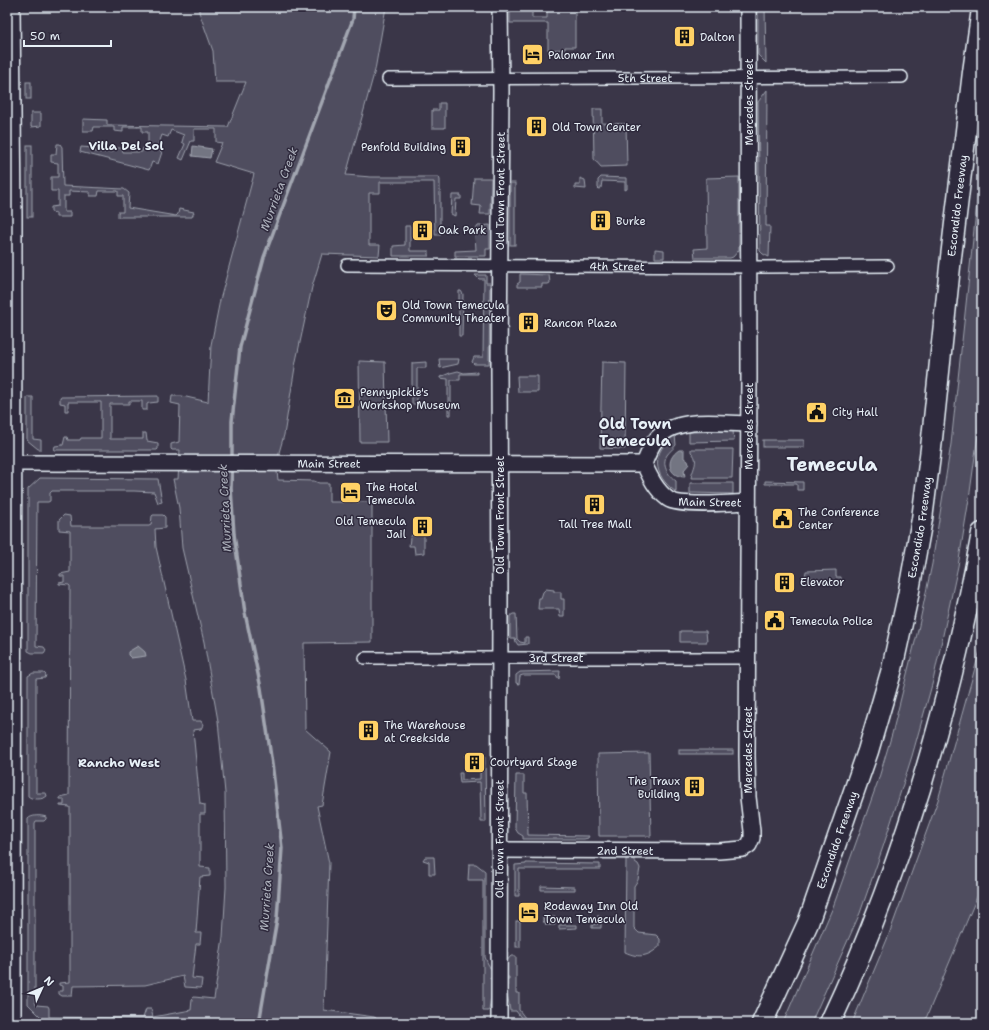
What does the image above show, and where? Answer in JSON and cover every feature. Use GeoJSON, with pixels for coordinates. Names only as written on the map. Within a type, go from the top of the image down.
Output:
{"type":"FeatureCollection","features":[{"type":"Feature","properties":{"kind":"highway","name":"Escondido Freeway"},"geometry":{"type":"LineString","coordinates":[[762,1023],[808,923],[868,752],[897,647],[922,519],[960,180],[982,9]]}},
{"type":"Feature","properties":{"kind":"highway"},"geometry":{"type":"LineString","coordinates":[[830,1023],[870,929],[896,861],[923,781],[956,658],[970,599],[982,533]]}},
{"type":"Feature","properties":{"kind":"street"},"geometry":{"type":"LineString","coordinates":[[12,7],[14,138],[14,463],[10,928],[13,1023]]}},
{"type":"Feature","properties":{"kind":"street","name":"Old Town Front Street"},"geometry":{"type":"LineString","coordinates":[[499,1023],[500,7]]}},
{"type":"Feature","properties":{"kind":"street","name":"Mercedes Street"},"geometry":{"type":"LineString","coordinates":[[748,7],[749,424],[747,658],[748,790],[752,831],[752,838],[749,845]]}},
{"type":"Feature","properties":{"kind":"street","name":"5th Street"},"geometry":{"type":"LineString","coordinates":[[388,79],[902,78]]}},
{"type":"Feature","properties":{"kind":"street","name":"4th Street"},"geometry":{"type":"LineString","coordinates":[[347,265],[749,267],[888,266]]}},
{"type":"Feature","properties":{"kind":"street"},"geometry":{"type":"LineString","coordinates":[[644,464],[655,440],[663,432],[673,427],[686,423],[749,424]]}},
{"type":"Feature","properties":{"kind":"street","name":"Main Street"},"geometry":{"type":"LineString","coordinates":[[14,463],[644,464],[651,480],[660,492],[669,500],[686,503],[748,502]]}},
{"type":"Feature","properties":{"kind":"street","name":"3rd Street"},"geometry":{"type":"LineString","coordinates":[[365,658],[747,658]]}},
{"type":"Feature","properties":{"kind":"street","name":"2nd Street"},"geometry":{"type":"LineString","coordinates":[[500,850],[719,851],[743,849],[749,845]]}},
{"type":"Feature","properties":{"kind":"shaded area"},"geometry":{"type":"Polygon","coordinates":[[[199,7],[386,7],[375,70],[346,175],[371,177],[439,177],[440,180],[440,235],[435,235],[434,182],[380,182],[380,193],[369,193],[369,245],[380,245],[379,256],[322,254],[312,287],[296,361],[284,435],[276,463],[278,480],[329,483],[329,502],[372,502],[372,642],[304,643],[305,729],[331,752],[322,805],[317,806],[329,863],[324,1010],[374,1017],[376,1018],[375,1023],[207,1023],[208,1020],[42,1018],[28,1004],[28,819],[36,816],[46,817],[46,819],[44,821],[36,821],[35,823],[36,1005],[48,1006],[49,1017],[143,1018],[146,1009],[151,1009],[153,1017],[191,1010],[192,999],[194,997],[214,999],[223,937],[226,887],[225,793],[218,721],[204,642],[182,548],[179,508],[173,479],[178,479],[180,450],[171,449],[171,444],[179,442],[180,405],[171,403],[172,396],[182,396],[208,402],[211,345],[220,300],[254,174],[214,162],[222,143],[216,142],[216,129],[194,129],[194,141],[191,141],[183,160],[179,158],[185,144],[182,142],[184,135],[171,130],[168,137],[162,135],[157,149],[162,152],[158,164],[152,162],[149,170],[80,152],[81,147],[94,148],[95,152],[113,152],[113,148],[122,148],[123,152],[142,152],[143,148],[148,148],[148,132],[142,132],[142,127],[123,127],[123,132],[114,131],[114,127],[94,127],[93,131],[83,131],[83,119],[107,120],[107,125],[228,127],[246,82],[215,82],[213,51],[199,12],[199,7]]]}},
{"type":"Feature","properties":{"kind":"shaded area"},"geometry":{"type":"Polygon","coordinates":[[[510,7],[532,7],[532,18],[547,18],[547,7],[575,7],[575,47],[548,50],[548,23],[510,23],[510,7]]]}},
{"type":"Feature","properties":{"kind":"shaded area"},"geometry":{"type":"Polygon","coordinates":[[[758,7],[765,7],[766,63],[758,55],[758,7]]]}},
{"type":"Feature","properties":{"kind":"shaded area"},"geometry":{"type":"Polygon","coordinates":[[[26,82],[31,82],[31,99],[26,99],[26,82]]]}},
{"type":"Feature","properties":{"kind":"shaded area"},"geometry":{"type":"Polygon","coordinates":[[[767,90],[766,226],[770,226],[769,257],[760,251],[758,102],[767,90]]]}},
{"type":"Feature","properties":{"kind":"shaded area"},"geometry":{"type":"Polygon","coordinates":[[[439,103],[445,103],[445,128],[432,128],[432,110],[439,110],[439,103]]]}},
{"type":"Feature","properties":{"kind":"shaded area"},"geometry":{"type":"Polygon","coordinates":[[[593,109],[602,109],[602,123],[626,124],[627,166],[601,167],[594,159],[593,109]]]}},
{"type":"Feature","properties":{"kind":"shaded area"},"geometry":{"type":"Polygon","coordinates":[[[31,113],[41,113],[41,126],[31,127],[31,113]]]}},
{"type":"Feature","properties":{"kind":"shaded area"},"geometry":{"type":"Polygon","coordinates":[[[57,144],[60,144],[62,147],[63,186],[124,189],[129,193],[128,208],[176,216],[179,209],[194,212],[192,217],[118,217],[118,212],[123,212],[123,196],[118,196],[118,191],[99,191],[98,196],[90,196],[90,192],[69,191],[69,196],[64,196],[64,212],[70,212],[70,217],[56,217],[56,213],[51,212],[51,207],[58,206],[58,191],[51,191],[51,177],[58,177],[58,163],[51,162],[51,154],[56,154],[57,144]]]}},
{"type":"Feature","properties":{"kind":"shaded area"},"geometry":{"type":"Polygon","coordinates":[[[27,145],[32,145],[32,217],[27,217],[27,145]]]}},
{"type":"Feature","properties":{"kind":"shaded area"},"geometry":{"type":"Polygon","coordinates":[[[982,155],[982,406],[958,566],[933,681],[912,756],[860,913],[811,1023],[783,1023],[833,907],[878,781],[892,734],[918,630],[932,564],[951,444],[982,155]]]}},
{"type":"Feature","properties":{"kind":"shaded area"},"geometry":{"type":"Polygon","coordinates":[[[601,177],[627,178],[627,189],[625,190],[625,182],[602,181],[601,188],[599,189],[598,180],[601,177]]]}},
{"type":"Feature","properties":{"kind":"shaded area"},"geometry":{"type":"Polygon","coordinates":[[[739,177],[739,250],[733,257],[730,258],[695,258],[694,249],[707,248],[706,178],[739,177]]]}},
{"type":"Feature","properties":{"kind":"shaded area"},"geometry":{"type":"Polygon","coordinates":[[[474,178],[491,178],[490,214],[480,214],[481,206],[472,205],[474,178]]]}},
{"type":"Feature","properties":{"kind":"shaded area"},"geometry":{"type":"Polygon","coordinates":[[[580,178],[585,180],[586,189],[575,188],[575,185],[580,185],[580,178]]]}},
{"type":"Feature","properties":{"kind":"shaded area"},"geometry":{"type":"Polygon","coordinates":[[[510,183],[515,183],[515,245],[510,245],[510,183]]]}},
{"type":"Feature","properties":{"kind":"shaded area"},"geometry":{"type":"Polygon","coordinates":[[[452,195],[461,195],[461,199],[456,199],[455,216],[451,214],[452,195]]]}},
{"type":"Feature","properties":{"kind":"shaded area"},"geometry":{"type":"Polygon","coordinates":[[[490,225],[490,249],[486,249],[486,256],[455,256],[455,251],[476,250],[475,235],[473,234],[478,226],[490,225]]]}},
{"type":"Feature","properties":{"kind":"shaded area"},"geometry":{"type":"Polygon","coordinates":[[[405,226],[410,226],[410,251],[429,251],[429,256],[393,256],[393,246],[405,245],[405,226]]]}},
{"type":"Feature","properties":{"kind":"shaded area"},"geometry":{"type":"Polygon","coordinates":[[[655,249],[664,250],[664,258],[655,258],[655,249]]]}},
{"type":"Feature","properties":{"kind":"shaded area"},"geometry":{"type":"Polygon","coordinates":[[[520,274],[549,275],[550,283],[542,284],[542,287],[517,287],[517,284],[520,282],[520,274]]]}},
{"type":"Feature","properties":{"kind":"shaded area"},"geometry":{"type":"Polygon","coordinates":[[[475,275],[486,275],[486,283],[490,283],[489,364],[474,364],[472,362],[474,357],[483,357],[484,279],[479,279],[475,275]]]}},
{"type":"Feature","properties":{"kind":"shaded area"},"geometry":{"type":"Polygon","coordinates":[[[459,291],[463,294],[462,336],[459,336],[459,291]]]}},
{"type":"Feature","properties":{"kind":"shaded area"},"geometry":{"type":"Polygon","coordinates":[[[439,359],[459,359],[458,364],[440,368],[439,359]]]}},
{"type":"Feature","properties":{"kind":"shaded area"},"geometry":{"type":"Polygon","coordinates":[[[359,361],[385,362],[387,442],[360,442],[359,361]]]}},
{"type":"Feature","properties":{"kind":"shaded area"},"geometry":{"type":"Polygon","coordinates":[[[426,362],[426,368],[417,368],[417,404],[412,404],[412,363],[426,362]]]}},
{"type":"Feature","properties":{"kind":"shaded area"},"geometry":{"type":"Polygon","coordinates":[[[602,362],[626,363],[625,449],[600,448],[602,362]]]}},
{"type":"Feature","properties":{"kind":"shaded area"},"geometry":{"type":"Polygon","coordinates":[[[458,371],[464,373],[477,372],[477,374],[460,374],[460,380],[451,380],[451,415],[448,415],[448,379],[440,377],[458,371]]]}},
{"type":"Feature","properties":{"kind":"shaded area"},"geometry":{"type":"Polygon","coordinates":[[[517,376],[538,376],[538,392],[518,392],[517,376]]]}},
{"type":"Feature","properties":{"kind":"shaded area"},"geometry":{"type":"Polygon","coordinates":[[[158,396],[158,402],[147,404],[147,410],[142,410],[142,401],[129,401],[129,404],[110,404],[110,439],[143,439],[143,433],[146,433],[147,441],[158,443],[157,450],[54,450],[55,446],[63,445],[65,437],[67,437],[68,440],[80,440],[81,438],[101,438],[101,402],[68,402],[68,411],[65,411],[65,404],[60,403],[60,397],[158,396]]]}},
{"type":"Feature","properties":{"kind":"shaded area"},"geometry":{"type":"Polygon","coordinates":[[[27,397],[33,397],[33,439],[41,440],[41,449],[38,449],[27,440],[27,397]]]}},
{"type":"Feature","properties":{"kind":"shaded area"},"geometry":{"type":"Polygon","coordinates":[[[733,431],[734,441],[689,442],[689,432],[733,431]]]}},
{"type":"Feature","properties":{"kind":"shaded area"},"geometry":{"type":"Polygon","coordinates":[[[675,435],[676,445],[667,455],[665,459],[665,466],[670,476],[676,481],[676,492],[662,478],[658,464],[658,456],[662,449],[675,435]]]}},
{"type":"Feature","properties":{"kind":"shaded area"},"geometry":{"type":"Polygon","coordinates":[[[763,440],[804,440],[804,447],[763,447],[763,440]]]}},
{"type":"Feature","properties":{"kind":"shaded area"},"geometry":{"type":"Polygon","coordinates":[[[691,449],[733,449],[732,478],[691,478],[695,458],[691,452],[691,449]]]}},
{"type":"Feature","properties":{"kind":"shaded area"},"geometry":{"type":"Polygon","coordinates":[[[40,478],[158,479],[162,502],[158,503],[154,492],[52,491],[50,493],[50,501],[37,502],[36,646],[44,647],[46,650],[44,653],[32,653],[28,651],[28,489],[40,478]]]}},
{"type":"Feature","properties":{"kind":"shaded area"},"geometry":{"type":"Polygon","coordinates":[[[765,481],[803,482],[803,490],[797,490],[797,484],[765,484],[765,481]]]}},
{"type":"Feature","properties":{"kind":"shaded area"},"geometry":{"type":"Polygon","coordinates":[[[690,483],[733,483],[733,494],[690,493],[690,483]]]}},
{"type":"Feature","properties":{"kind":"shaded area"},"geometry":{"type":"Polygon","coordinates":[[[64,515],[70,516],[71,526],[149,526],[151,525],[153,515],[163,515],[165,517],[165,528],[155,529],[156,547],[186,680],[192,721],[201,721],[203,725],[201,729],[193,730],[200,804],[205,805],[205,814],[200,814],[200,867],[210,868],[210,876],[200,877],[196,933],[201,933],[200,944],[196,944],[192,978],[202,979],[200,988],[185,987],[183,976],[145,985],[73,986],[72,996],[62,996],[59,994],[59,991],[63,991],[63,986],[59,985],[59,983],[70,982],[70,807],[60,806],[64,805],[64,799],[60,799],[60,797],[69,795],[70,586],[59,584],[64,582],[64,576],[60,576],[60,574],[70,572],[70,531],[59,530],[59,520],[64,515]]]}},
{"type":"Feature","properties":{"kind":"shaded area"},"geometry":{"type":"Polygon","coordinates":[[[424,531],[424,553],[415,554],[414,546],[409,546],[410,538],[414,532],[424,531]]]}},
{"type":"Feature","properties":{"kind":"shaded area"},"geometry":{"type":"Polygon","coordinates":[[[836,570],[836,577],[841,577],[841,586],[805,577],[806,571],[836,570]]]}},
{"type":"Feature","properties":{"kind":"shaded area"},"geometry":{"type":"Polygon","coordinates":[[[546,589],[554,590],[554,592],[561,592],[561,599],[564,599],[564,617],[560,617],[559,609],[538,609],[539,598],[541,598],[546,589]]]}},
{"type":"Feature","properties":{"kind":"shaded area"},"geometry":{"type":"Polygon","coordinates":[[[516,614],[517,639],[520,642],[525,643],[525,637],[528,637],[528,644],[518,645],[515,638],[510,638],[510,616],[516,614]]]}},
{"type":"Feature","properties":{"kind":"shaded area"},"geometry":{"type":"Polygon","coordinates":[[[680,631],[706,631],[707,642],[680,642],[680,631]]]}},
{"type":"Feature","properties":{"kind":"shaded area"},"geometry":{"type":"Polygon","coordinates":[[[982,643],[982,885],[924,1023],[852,1023],[888,937],[938,800],[982,643]]]}},
{"type":"Feature","properties":{"kind":"shaded area"},"geometry":{"type":"Polygon","coordinates":[[[560,671],[559,679],[556,675],[523,675],[520,676],[519,684],[516,683],[516,675],[520,672],[560,671]]]}},
{"type":"Feature","properties":{"kind":"shaded area"},"geometry":{"type":"Polygon","coordinates":[[[33,673],[44,673],[46,675],[45,678],[36,679],[36,793],[46,793],[47,796],[38,799],[28,796],[28,676],[33,673]]]}},
{"type":"Feature","properties":{"kind":"shaded area"},"geometry":{"type":"Polygon","coordinates":[[[679,750],[733,750],[733,754],[679,754],[679,750]]]}},
{"type":"Feature","properties":{"kind":"shaded area"},"geometry":{"type":"Polygon","coordinates":[[[649,753],[651,836],[599,836],[598,754],[649,753]]]}},
{"type":"Feature","properties":{"kind":"shaded area"},"geometry":{"type":"Polygon","coordinates":[[[464,756],[485,757],[486,822],[481,822],[480,782],[460,783],[459,773],[462,773],[462,780],[480,779],[480,772],[464,756]]]}},
{"type":"Feature","properties":{"kind":"shaded area"},"geometry":{"type":"Polygon","coordinates":[[[516,775],[524,775],[524,793],[527,793],[528,835],[589,836],[588,838],[523,839],[523,836],[518,833],[515,828],[516,775]]]}},
{"type":"Feature","properties":{"kind":"shaded area"},"geometry":{"type":"Polygon","coordinates":[[[425,857],[434,857],[435,874],[429,874],[429,862],[423,860],[425,857]]]}},
{"type":"Feature","properties":{"kind":"shaded area"},"geometry":{"type":"Polygon","coordinates":[[[626,859],[635,859],[635,862],[640,868],[638,880],[634,886],[634,928],[639,933],[656,935],[660,939],[660,946],[648,954],[640,956],[625,952],[626,859]]]}},
{"type":"Feature","properties":{"kind":"shaded area"},"geometry":{"type":"Polygon","coordinates":[[[526,863],[600,864],[600,869],[519,869],[519,896],[515,896],[515,865],[526,863]]]}},
{"type":"Feature","properties":{"kind":"shaded area"},"geometry":{"type":"Polygon","coordinates":[[[469,864],[476,864],[485,871],[485,957],[494,977],[490,977],[490,979],[493,979],[489,1011],[483,1011],[483,880],[468,880],[469,864]]]}},
{"type":"Feature","properties":{"kind":"shaded area"},"geometry":{"type":"Polygon","coordinates":[[[541,886],[575,887],[575,890],[541,890],[541,886]]]}},
{"type":"Feature","properties":{"kind":"shaded area"},"geometry":{"type":"Polygon","coordinates":[[[599,914],[601,916],[601,928],[592,928],[592,925],[598,924],[599,914]]]}},
{"type":"Feature","properties":{"kind":"shaded area"},"geometry":{"type":"Polygon","coordinates":[[[516,921],[520,921],[520,947],[516,947],[516,921]]]}},
{"type":"Feature","properties":{"kind":"shaded area"},"geometry":{"type":"Polygon","coordinates":[[[559,925],[577,925],[577,928],[559,929],[559,925]]]}},
{"type":"Feature","properties":{"kind":"shaded area"},"geometry":{"type":"Polygon","coordinates":[[[511,956],[516,956],[516,993],[519,993],[519,1010],[529,1023],[525,1023],[516,1011],[510,1011],[505,979],[509,979],[509,977],[505,977],[505,963],[511,956]]]}},
{"type":"Feature","properties":{"kind":"water"},"geometry":{"type":"Polygon","coordinates":[[[193,146],[212,149],[210,158],[192,156],[193,146]]]}},
{"type":"Feature","properties":{"kind":"water"},"geometry":{"type":"Polygon","coordinates":[[[679,450],[684,450],[684,458],[689,464],[684,470],[685,477],[675,474],[670,467],[671,458],[679,450]]]}},
{"type":"Feature","properties":{"kind":"water"},"geometry":{"type":"Polygon","coordinates":[[[138,646],[145,652],[146,656],[131,658],[128,655],[128,652],[138,646]]]}},
{"type":"Feature","properties":{"kind":"water"},"geometry":{"type":"Polygon","coordinates":[[[543,917],[555,917],[555,925],[546,925],[545,922],[543,922],[543,917]]]}},
{"type":"Feature","properties":{"kind":"waterway","name":"Murrieta Creek"},"geometry":{"type":"LineString","coordinates":[[232,460],[232,421],[240,347],[264,257],[353,19],[354,7]]}},
{"type":"Feature","properties":{"kind":"waterway","name":"Murrieta Creek"},"geometry":{"type":"LineString","coordinates":[[232,466],[231,488],[234,534],[245,613],[261,688],[282,848],[277,919],[259,1023]]}},
{"type":"Feature","properties":{"kind":"place","name":"Dalton"},"geometry":{"type":"Point","coordinates":[685,37]}},
{"type":"Feature","properties":{"kind":"place","name":"Palomar Inn"},"geometry":{"type":"Point","coordinates":[533,55]}},
{"type":"Feature","properties":{"kind":"place","name":"Old Town Center"},"geometry":{"type":"Point","coordinates":[537,127]}},
{"type":"Feature","properties":{"kind":"place","name":"Penfold Building"},"geometry":{"type":"Point","coordinates":[461,147]}},
{"type":"Feature","properties":{"kind":"place","name":"Burke"},"geometry":{"type":"Point","coordinates":[601,221]}},
{"type":"Feature","properties":{"kind":"place","name":"Oak Park"},"geometry":{"type":"Point","coordinates":[422,230]}},
{"type":"Feature","properties":{"kind":"place","name":"Old Town Temecula Community Theater"},"geometry":{"type":"Point","coordinates":[387,311]}},
{"type":"Feature","properties":{"kind":"place","name":"Rancon Plaza"},"geometry":{"type":"Point","coordinates":[529,323]}},
{"type":"Feature","properties":{"kind":"place","name":"Pennypickle's Workshop Museum"},"geometry":{"type":"Point","coordinates":[344,398]}},
{"type":"Feature","properties":{"kind":"place","name":"City Hall"},"geometry":{"type":"Point","coordinates":[817,412]}},
{"type":"Feature","properties":{"kind":"place","name":"The Hotel Temecula"},"geometry":{"type":"Point","coordinates":[350,493]}},
{"type":"Feature","properties":{"kind":"place","name":"Tall Tree Mall"},"geometry":{"type":"Point","coordinates":[595,504]}},
{"type":"Feature","properties":{"kind":"place","name":"The Conference Center"},"geometry":{"type":"Point","coordinates":[783,518]}},
{"type":"Feature","properties":{"kind":"place","name":"Old Temecula Jail"},"geometry":{"type":"Point","coordinates":[422,527]}},
{"type":"Feature","properties":{"kind":"place","name":"Elevator"},"geometry":{"type":"Point","coordinates":[784,582]}},
{"type":"Feature","properties":{"kind":"place","name":"Temecula Police"},"geometry":{"type":"Point","coordinates":[775,621]}},
{"type":"Feature","properties":{"kind":"place","name":"The Warehouse at Creekside"},"geometry":{"type":"Point","coordinates":[369,731]}},
{"type":"Feature","properties":{"kind":"place","name":"Courtyard Stage"},"geometry":{"type":"Point","coordinates":[474,762]}},
{"type":"Feature","properties":{"kind":"place","name":"The Traux Building"},"geometry":{"type":"Point","coordinates":[695,787]}},
{"type":"Feature","properties":{"kind":"place","name":"Rodeway Inn Old Town Temecula"},"geometry":{"type":"Point","coordinates":[528,912]}},
{"type":"Feature","properties":{"kind":"district","name":"Villa Del Sol"},"geometry":{"type":"Point","coordinates":[126,146]}},
{"type":"Feature","properties":{"kind":"district","name":"Old Town Temecula"},"geometry":{"type":"Point","coordinates":[635,432]}},
{"type":"Feature","properties":{"kind":"district","name":"Temecula"},"geometry":{"type":"Point","coordinates":[832,464]}},
{"type":"Feature","properties":{"kind":"district","name":"Rancho West"},"geometry":{"type":"Point","coordinates":[119,763]}}]}
